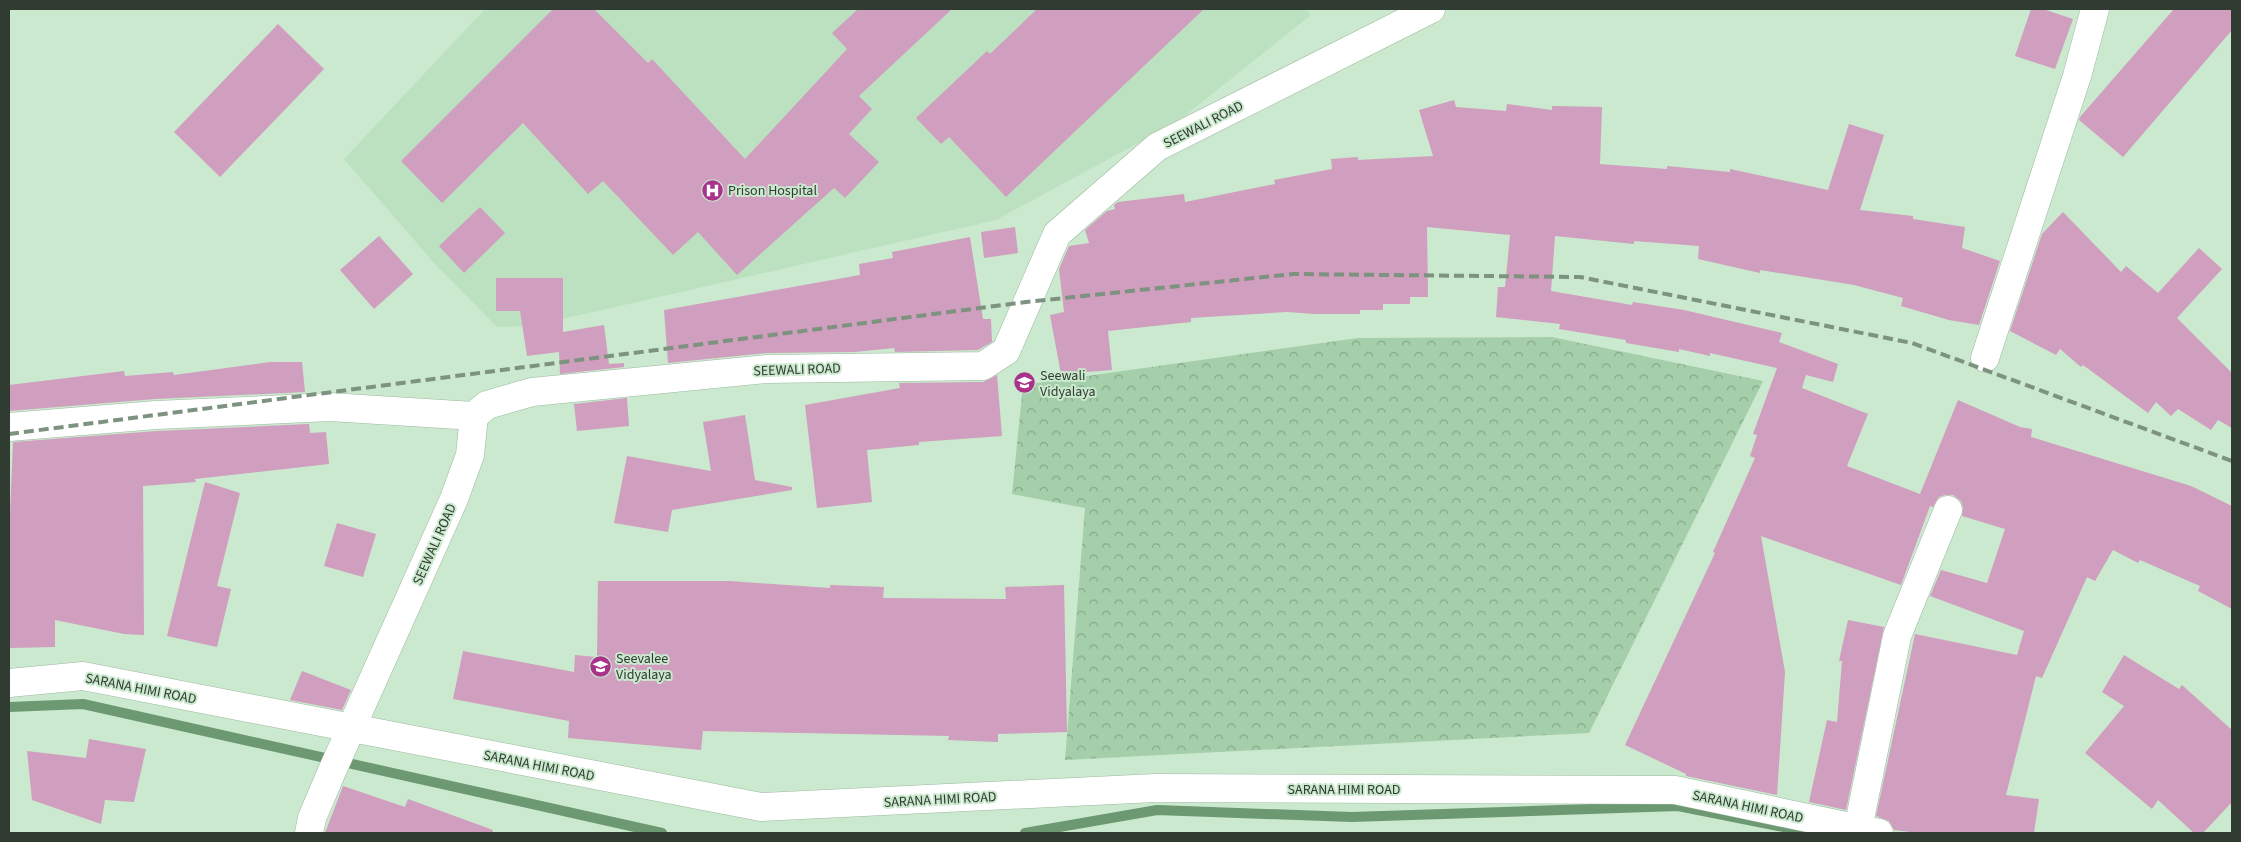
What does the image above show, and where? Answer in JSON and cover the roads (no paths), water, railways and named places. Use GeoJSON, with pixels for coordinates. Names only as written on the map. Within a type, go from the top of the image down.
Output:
{"type":"FeatureCollection","features":[{"type":"Feature","properties":{"kind":"street","name":"SEEWALI ROAD"},"geometry":{"type":"LineString","coordinates":[[309,833],[312,818],[332,771],[454,499],[470,455],[474,416],[487,406],[532,392],[767,368],[983,366],[1006,351],[1057,234],[1157,147],[1431,9]]}},
{"type":"Feature","properties":{"kind":"street"},"geometry":{"type":"LineString","coordinates":[[1985,358],[2074,85],[2096,9]]}},
{"type":"Feature","properties":{"kind":"street"},"geometry":{"type":"LineString","coordinates":[[9,427],[156,415],[330,407],[474,416]]}},
{"type":"Feature","properties":{"kind":"street"},"geometry":{"type":"LineString","coordinates":[[1868,831],[1897,636],[1948,510]]}},
{"type":"Feature","properties":{"kind":"street","name":"SARANA HIMI ROAD"},"geometry":{"type":"LineString","coordinates":[[9,683],[83,676],[349,735],[761,807],[1155,788],[1675,790],[1868,831]]}},
{"type":"Feature","properties":{"kind":"waterway"},"geometry":{"type":"LineString","coordinates":[[9,707],[83,704],[662,833]]}},
{"type":"Feature","properties":{"kind":"waterway"},"geometry":{"type":"LineString","coordinates":[[1025,833],[1157,810],[1352,817],[1678,806],[1813,833]]}},
{"type":"Feature","properties":{"kind":"railway"},"geometry":{"type":"LineString","coordinates":[[9,434],[1026,302],[1293,274],[1580,277],[1912,343],[2232,461]]}},
{"type":"Feature","properties":{"kind":"place","name":"Prison Hospital"},"geometry":{"type":"Point","coordinates":[712,190]}},
{"type":"Feature","properties":{"kind":"place","name":"Seewali Vidyalaya"},"geometry":{"type":"Point","coordinates":[1024,383]}},
{"type":"Feature","properties":{"kind":"place","name":"Seevalee Vidyalaya"},"geometry":{"type":"Point","coordinates":[600,666]}}]}
